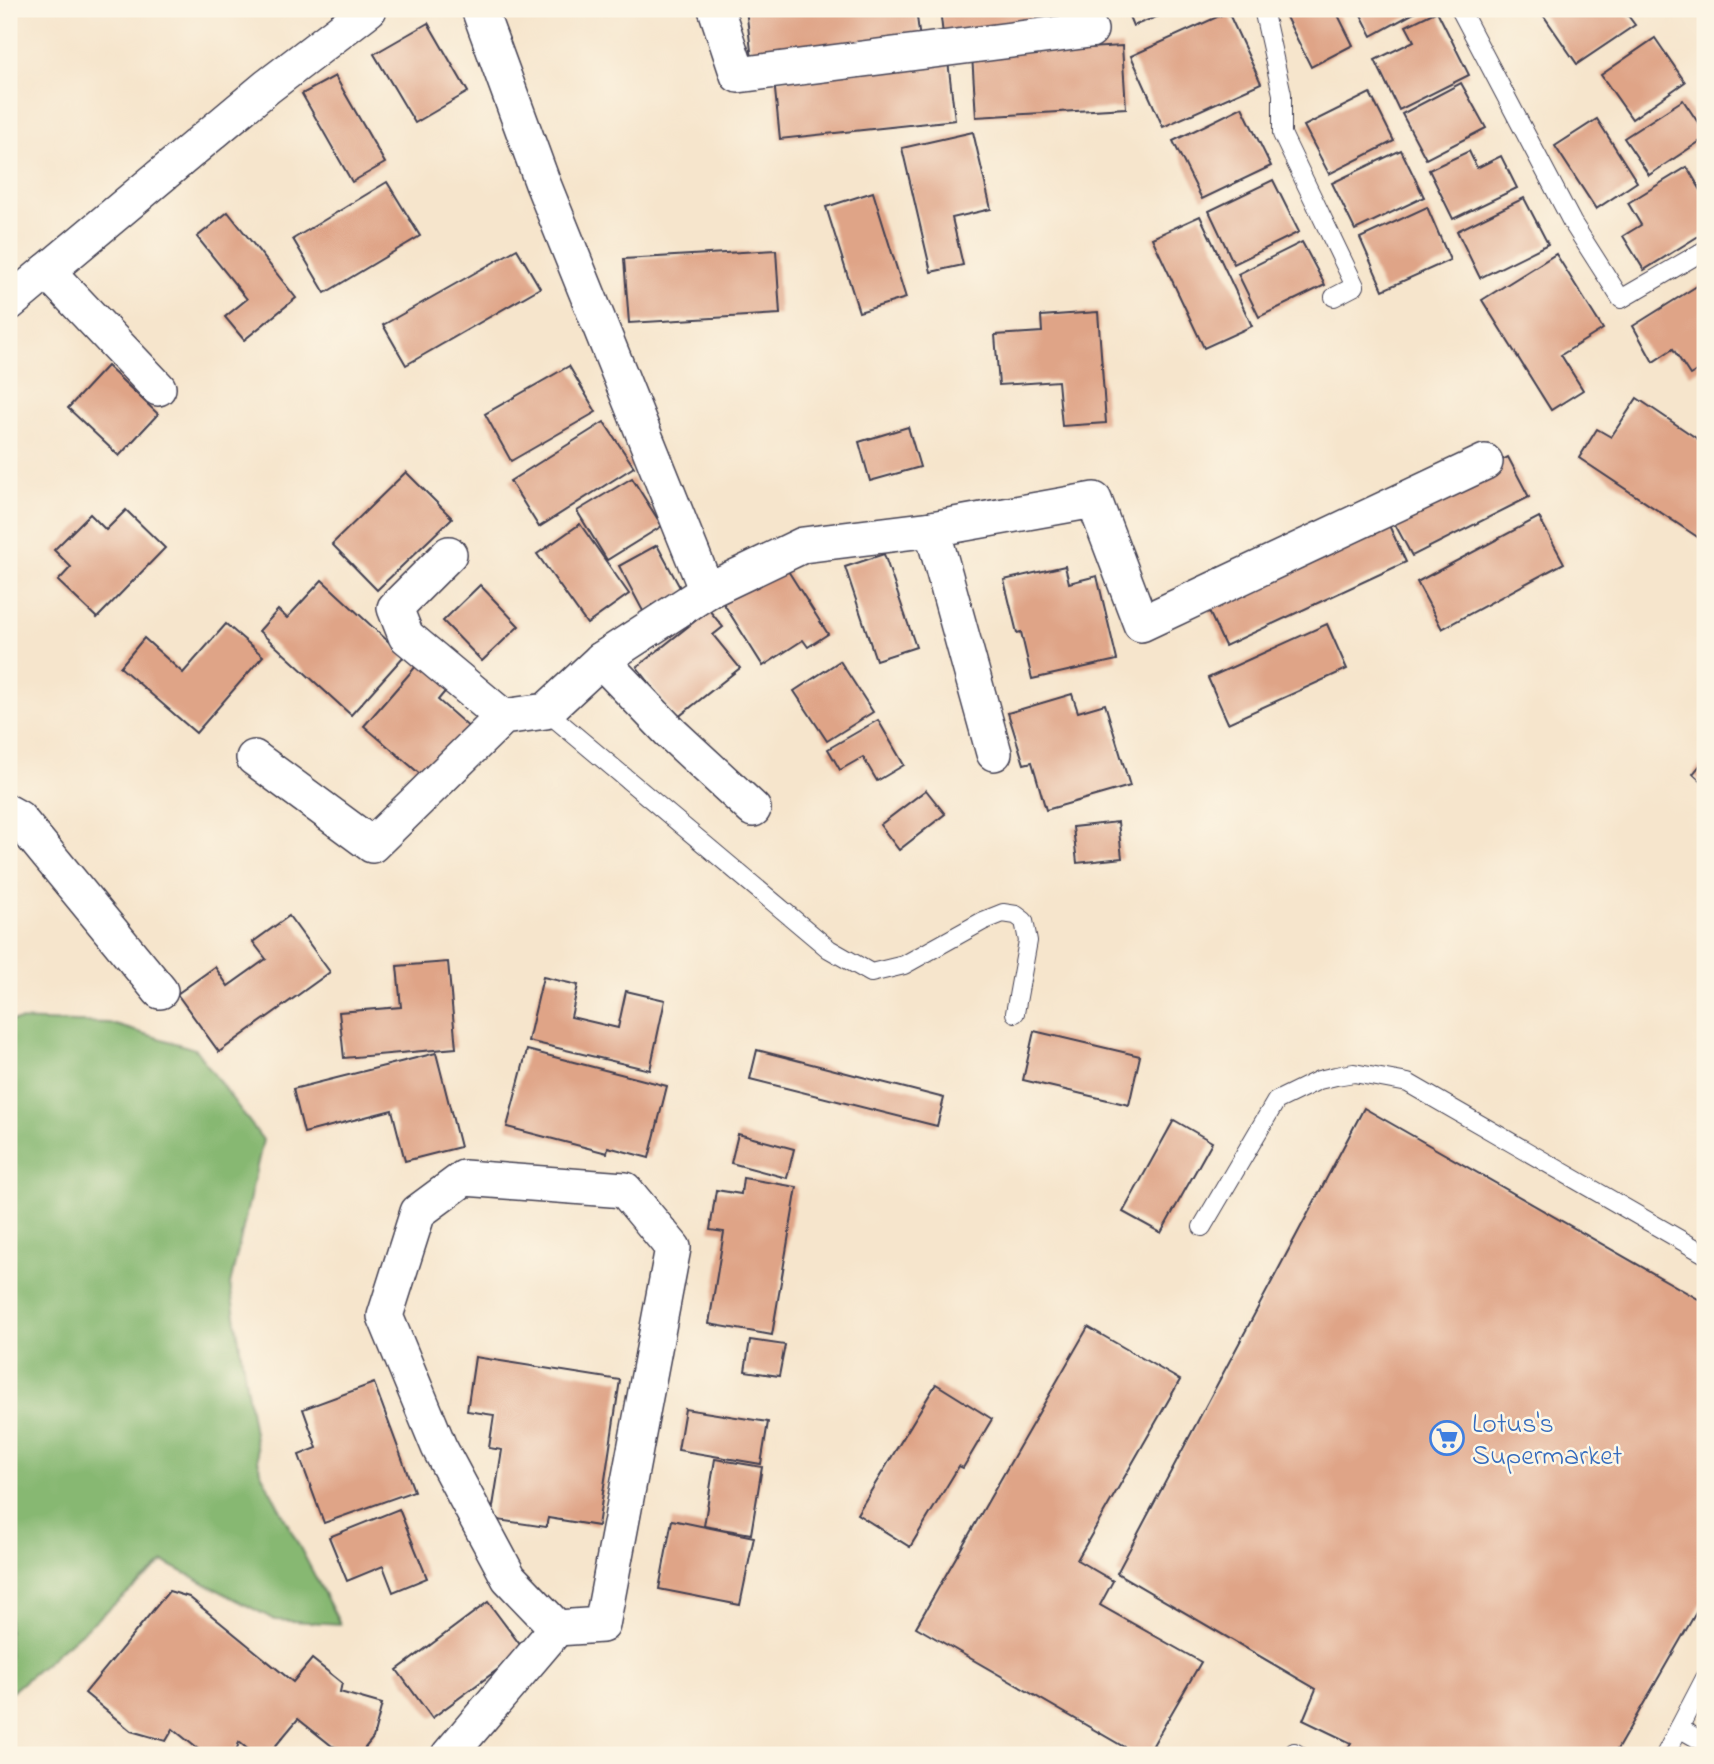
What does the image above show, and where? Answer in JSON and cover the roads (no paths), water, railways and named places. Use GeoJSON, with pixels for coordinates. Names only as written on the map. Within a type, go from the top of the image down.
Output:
{"type":"FeatureCollection","features":[{"type":"Feature","properties":{"kind":"street"},"geometry":{"type":"LineString","coordinates":[[9,303],[267,87],[369,9]]}},
{"type":"Feature","properties":{"kind":"street"},"geometry":{"type":"LineString","coordinates":[[479,9],[542,184],[707,591]]}},
{"type":"Feature","properties":{"kind":"street"},"geometry":{"type":"LineString","coordinates":[[716,9],[738,75],[1090,30]]}},
{"type":"Feature","properties":{"kind":"street"},"geometry":{"type":"LineString","coordinates":[[47,271],[158,388]]}},
{"type":"Feature","properties":{"kind":"street"},"geometry":{"type":"LineString","coordinates":[[254,758],[372,845],[503,717],[546,711],[601,660],[707,591],[803,545],[932,529],[1094,500],[1141,624],[1485,462]]}},
{"type":"Feature","properties":{"kind":"street"},"geometry":{"type":"LineString","coordinates":[[932,529],[994,753]]}},
{"type":"Feature","properties":{"kind":"street"},"geometry":{"type":"LineString","coordinates":[[449,554],[395,608],[406,636],[503,717]]}},
{"type":"Feature","properties":{"kind":"street"},"geometry":{"type":"LineString","coordinates":[[601,660],[672,734],[753,809]]}},
{"type":"Feature","properties":{"kind":"street"},"geometry":{"type":"LineString","coordinates":[[9,813],[18,818],[160,992]]}},
{"type":"Feature","properties":{"kind":"street"},"geometry":{"type":"LineString","coordinates":[[449,1755],[557,1629],[602,1625],[673,1248],[625,1189],[464,1178],[418,1212],[385,1316],[439,1447],[509,1578],[557,1629]]}},
{"type":"Feature","properties":{"kind":"lane"},"geometry":{"type":"LineString","coordinates":[[1263,9],[1282,94],[1282,134],[1355,286],[1334,297]]}},
{"type":"Feature","properties":{"kind":"lane"},"geometry":{"type":"LineString","coordinates":[[1460,9],[1572,222],[1621,299],[1705,250]]}},
{"type":"Feature","properties":{"kind":"lane"},"geometry":{"type":"LineString","coordinates":[[546,711],[829,949],[871,973],[904,965],[993,917],[1003,913],[1016,915],[1024,921],[1028,941],[1015,1013]]}},
{"type":"Feature","properties":{"kind":"lane"},"geometry":{"type":"LineString","coordinates":[[1202,1227],[1276,1101],[1320,1080],[1354,1073],[1408,1083],[1705,1254]]}},
{"type":"Feature","properties":{"kind":"lane"},"geometry":{"type":"LineString","coordinates":[[1665,1755],[1705,1678]]}},
{"type":"Feature","properties":{"kind":"lane"},"geometry":{"type":"LineString","coordinates":[[1679,1728],[1705,1743]]}},
{"type":"Feature","properties":{"kind":"place","name":"Lotus's Supermarket"},"geometry":{"type":"Point","coordinates":[1447,1438]}}]}
